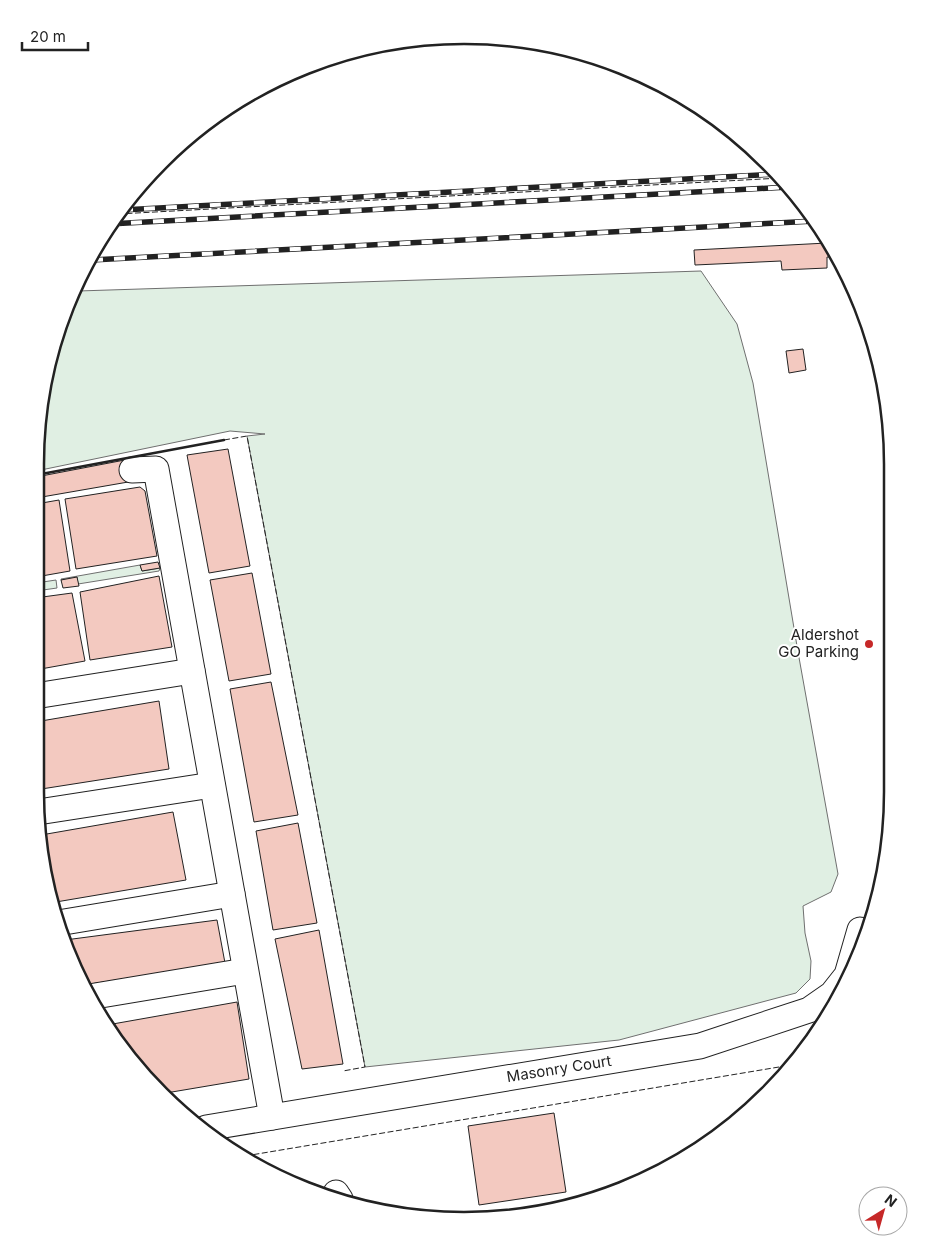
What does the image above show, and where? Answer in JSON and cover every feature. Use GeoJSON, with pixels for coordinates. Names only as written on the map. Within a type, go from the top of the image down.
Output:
{"type":"FeatureCollection","features":[{"type":"Feature","properties":{"kind":"street"},"geometry":{"type":"LineString","coordinates":[[132,470],[156,469],[272,1117]]}},
{"type":"Feature","properties":{"kind":"street"},"geometry":{"type":"LineString","coordinates":[[44,695],[192,670]]}},
{"type":"Feature","properties":{"kind":"street"},"geometry":{"type":"LineString","coordinates":[[45,811],[212,785]]}},
{"type":"Feature","properties":{"kind":"street"},"geometry":{"type":"LineString","coordinates":[[65,923],[232,894]]}},
{"type":"Feature","properties":{"kind":"street","name":"Masonry Court"},"geometry":{"type":"LineString","coordinates":[[857,939],[860,930]]}},
{"type":"Feature","properties":{"kind":"street"},"geometry":{"type":"LineString","coordinates":[[97,996],[246,971]]}},
{"type":"Feature","properties":{"kind":"street","name":"Masonry Court"},"geometry":{"type":"LineString","coordinates":[[211,1127],[700,1046],[809,1010],[833,993]]}},
{"type":"Feature","properties":{"kind":"green space"},"geometry":{"type":"Polygon","coordinates":[[[701,271],[737,324],[753,383],[798,652],[838,874],[831,892],[803,906],[805,933],[811,961],[810,979],[796,993],[619,1040],[365,1067],[247,436],[265,434],[230,431],[44,469],[47,409],[52,382],[66,329],[81,291],[701,271]]]}},
{"type":"Feature","properties":{"kind":"green space"},"geometry":{"type":"Polygon","coordinates":[[[140,565],[142,571],[160,568],[159,571],[78,584],[77,577],[61,580],[61,579],[140,565]]]}},
{"type":"Feature","properties":{"kind":"green space"},"geometry":{"type":"Polygon","coordinates":[[[56,580],[57,588],[44,590],[44,582],[56,580]]]}},
{"type":"Feature","properties":{"kind":"building"},"geometry":{"type":"Polygon","coordinates":[[[821,243],[830,257],[827,257],[827,268],[782,270],[781,261],[695,265],[694,250],[821,243]]]}},
{"type":"Feature","properties":{"kind":"building"},"geometry":{"type":"Polygon","coordinates":[[[803,349],[806,370],[789,373],[786,351],[803,349]]]}},
{"type":"Feature","properties":{"kind":"building"},"geometry":{"type":"Polygon","coordinates":[[[228,449],[250,566],[209,573],[187,455],[228,449]]]}},
{"type":"Feature","properties":{"kind":"building"},"geometry":{"type":"Polygon","coordinates":[[[130,459],[134,481],[44,497],[44,475],[130,459]]]}},
{"type":"Feature","properties":{"kind":"building"},"geometry":{"type":"Polygon","coordinates":[[[140,487],[145,491],[157,556],[76,569],[65,499],[140,487]]]}},
{"type":"Feature","properties":{"kind":"building"},"geometry":{"type":"Polygon","coordinates":[[[59,500],[70,571],[44,576],[44,503],[59,500]]]}},
{"type":"Feature","properties":{"kind":"building"},"geometry":{"type":"Polygon","coordinates":[[[158,562],[160,568],[142,571],[140,565],[158,562]]]}},
{"type":"Feature","properties":{"kind":"building"},"geometry":{"type":"Polygon","coordinates":[[[252,573],[271,674],[229,681],[210,580],[252,573]]]}},
{"type":"Feature","properties":{"kind":"building"},"geometry":{"type":"Polygon","coordinates":[[[159,576],[172,647],[90,660],[80,592],[159,576]]]}},
{"type":"Feature","properties":{"kind":"building"},"geometry":{"type":"Polygon","coordinates":[[[77,577],[79,586],[63,588],[61,580],[77,577]]]}},
{"type":"Feature","properties":{"kind":"building"},"geometry":{"type":"Polygon","coordinates":[[[72,593],[85,661],[44,668],[44,597],[72,593]]]}},
{"type":"Feature","properties":{"kind":"building"},"geometry":{"type":"Polygon","coordinates":[[[271,682],[298,815],[254,822],[230,689],[271,682]]]}},
{"type":"Feature","properties":{"kind":"building"},"geometry":{"type":"Polygon","coordinates":[[[159,701],[169,769],[44,789],[44,720],[159,701]]]}},
{"type":"Feature","properties":{"kind":"building"},"geometry":{"type":"Polygon","coordinates":[[[173,812],[186,880],[58,902],[46,834],[173,812]]]}},
{"type":"Feature","properties":{"kind":"building"},"geometry":{"type":"Polygon","coordinates":[[[298,823],[317,923],[273,930],[256,831],[298,823]]]}},
{"type":"Feature","properties":{"kind":"building"},"geometry":{"type":"Polygon","coordinates":[[[217,920],[225,963],[90,984],[71,939],[217,920]]]}},
{"type":"Feature","properties":{"kind":"building"},"geometry":{"type":"Polygon","coordinates":[[[319,930],[343,1064],[302,1069],[275,939],[319,930]]]}},
{"type":"Feature","properties":{"kind":"building"},"geometry":{"type":"Polygon","coordinates":[[[237,1002],[249,1079],[170,1092],[148,1069],[114,1024],[237,1002]]]}},
{"type":"Feature","properties":{"kind":"building"},"geometry":{"type":"Polygon","coordinates":[[[554,1113],[566,1192],[479,1205],[468,1126],[554,1113]]]}},
{"type":"Feature","properties":{"kind":"railway"},"geometry":{"type":"LineString","coordinates":[[130,210],[768,174]]}},
{"type":"Feature","properties":{"kind":"railway"},"geometry":{"type":"LineString","coordinates":[[120,223],[780,187]]}},
{"type":"Feature","properties":{"kind":"railway"},"geometry":{"type":"LineString","coordinates":[[97,260],[806,221]]}},
{"type":"Feature","properties":{"kind":"fence"},"geometry":{"type":"LineString","coordinates":[[127,214],[772,178]]}},
{"type":"Feature","properties":{"kind":"fence"},"geometry":{"type":"LineString","coordinates":[[224,440],[247,436],[365,1067],[343,1071]]}},
{"type":"Feature","properties":{"kind":"fence"},"geometry":{"type":"LineString","coordinates":[[252,1155],[782,1066]]}},
{"type":"Feature","properties":{"kind":"wall"},"geometry":{"type":"LineString","coordinates":[[44,474],[224,440]]}},
{"type":"Feature","properties":{"kind":"place","name":"Aldershot GO Parking"},"geometry":{"type":"Point","coordinates":[869,644]}}]}
